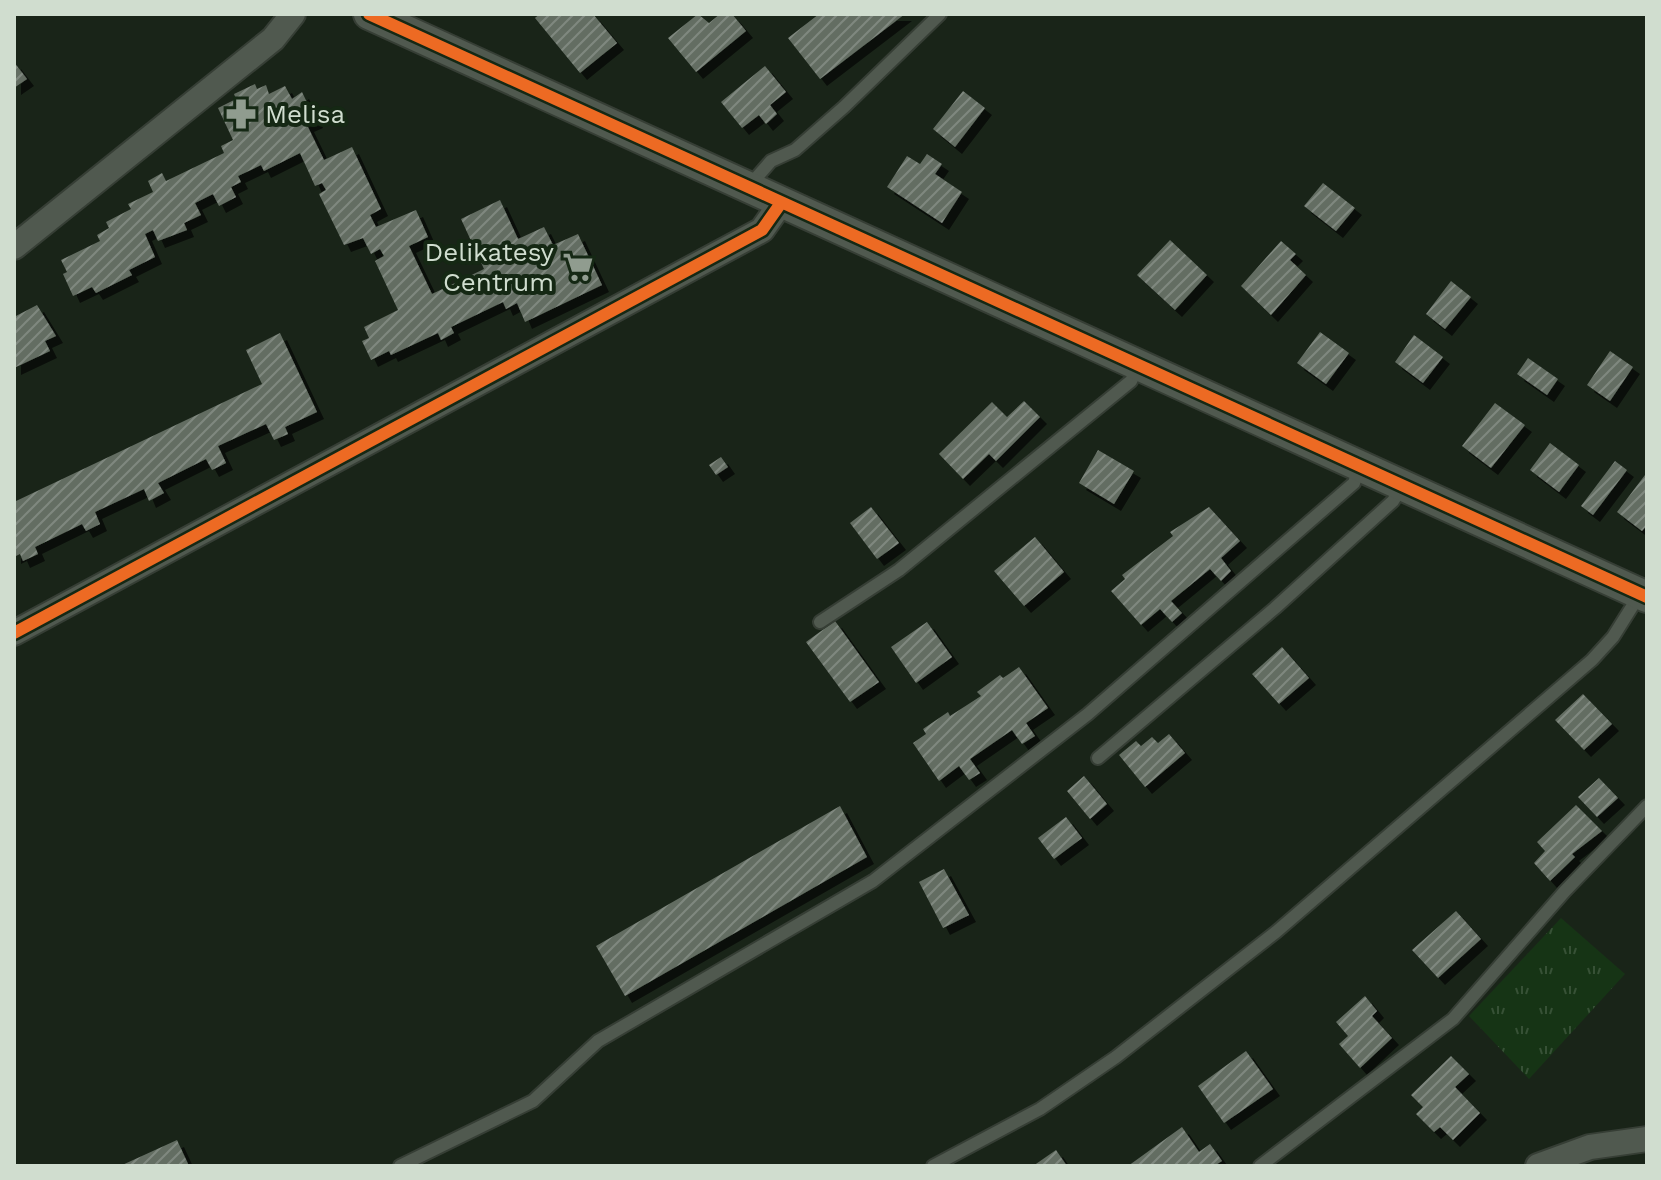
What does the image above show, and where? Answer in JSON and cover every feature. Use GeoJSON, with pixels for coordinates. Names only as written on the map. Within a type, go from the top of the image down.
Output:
{"type":"FeatureCollection","features":[{"type":"Feature","properties":{"kind":"street"},"geometry":{"type":"LineString","coordinates":[[14,247],[273,39],[293,14]]}},
{"type":"Feature","properties":{"kind":"street"},"geometry":{"type":"LineString","coordinates":[[369,14],[1643,596]]}},
{"type":"Feature","properties":{"kind":"street"},"geometry":{"type":"LineString","coordinates":[[14,633],[762,230],[781,203]]}},
{"type":"Feature","properties":{"kind":"street"},"geometry":{"type":"LineString","coordinates":[[1538,1166],[1590,1147],[1647,1139]]}},
{"type":"Feature","properties":{"kind":"lane"},"geometry":{"type":"LineString","coordinates":[[747,188],[771,161],[795,150],[844,107],[940,14]]}},
{"type":"Feature","properties":{"kind":"lane"},"geometry":{"type":"LineString","coordinates":[[820,622],[899,570],[1131,381],[1139,365]]}},
{"type":"Feature","properties":{"kind":"lane"},"geometry":{"type":"LineString","coordinates":[[400,1166],[533,1101],[598,1041],[873,881],[1088,714],[1354,483],[1360,466]]}},
{"type":"Feature","properties":{"kind":"lane"},"geometry":{"type":"LineString","coordinates":[[1098,758],[1275,608],[1393,501],[1403,485]]}},
{"type":"Feature","properties":{"kind":"lane"},"geometry":{"type":"LineString","coordinates":[[933,1166],[1040,1109],[1116,1057],[1276,932],[1592,660],[1643,596]]}},
{"type":"Feature","properties":{"kind":"lane"},"geometry":{"type":"LineString","coordinates":[[1260,1166],[1453,1019],[1565,891],[1647,806]]}},
{"type":"Feature","properties":{"kind":"green space"},"geometry":{"type":"Polygon","coordinates":[[[1561,918],[1625,974],[1529,1079],[1469,1016],[1561,918]]]}},
{"type":"Feature","properties":{"kind":"building"},"geometry":{"type":"Polygon","coordinates":[[[540,14],[593,14],[617,43],[580,73],[535,18],[540,14]]]}},
{"type":"Feature","properties":{"kind":"building"},"geometry":{"type":"Polygon","coordinates":[[[698,14],[709,23],[720,14],[732,14],[746,31],[696,72],[668,38],[698,14]]]}},
{"type":"Feature","properties":{"kind":"building"},"geometry":{"type":"Polygon","coordinates":[[[819,14],[905,14],[820,79],[788,38],[819,14]]]}},
{"type":"Feature","properties":{"kind":"building"},"geometry":{"type":"Polygon","coordinates":[[[14,62],[27,79],[14,88],[14,62]]]}},
{"type":"Feature","properties":{"kind":"building"},"geometry":{"type":"Polygon","coordinates":[[[765,66],[786,92],[770,105],[777,114],[766,124],[759,115],[742,128],[721,102],[765,66]]]}},
{"type":"Feature","properties":{"kind":"building"},"geometry":{"type":"Polygon","coordinates":[[[255,84],[257,89],[266,85],[269,94],[285,86],[292,99],[302,92],[316,121],[307,125],[324,160],[352,147],[381,209],[370,215],[376,227],[416,210],[428,237],[409,246],[432,294],[484,269],[461,219],[500,200],[518,239],[544,227],[553,245],[578,234],[602,285],[525,322],[517,303],[506,309],[503,302],[451,327],[454,333],[441,340],[438,333],[391,355],[389,351],[371,360],[362,341],[369,338],[364,327],[398,310],[375,261],[384,256],[380,249],[371,254],[363,238],[344,245],[319,194],[326,190],[322,183],[315,186],[300,153],[264,171],[261,165],[238,176],[241,182],[231,187],[236,197],[219,206],[213,194],[195,203],[201,215],[184,223],[187,230],[158,241],[153,230],[145,234],[155,257],[129,270],[132,275],[96,293],[92,287],[73,296],[63,274],[67,272],[61,260],[100,241],[97,235],[109,228],[106,222],[131,209],[128,204],[153,192],[148,181],[162,173],[166,181],[224,153],[221,146],[233,140],[218,108],[236,99],[234,94],[255,84]]]}},
{"type":"Feature","properties":{"kind":"building"},"geometry":{"type":"Polygon","coordinates":[[[963,91],[985,108],[955,147],[933,129],[963,91]]]}},
{"type":"Feature","properties":{"kind":"building"},"geometry":{"type":"Polygon","coordinates":[[[927,154],[942,164],[935,174],[962,192],[942,223],[887,187],[907,156],[920,164],[927,154]]]}},
{"type":"Feature","properties":{"kind":"building"},"geometry":{"type":"Polygon","coordinates":[[[1323,183],[1355,208],[1336,231],[1304,206],[1323,183]]]}},
{"type":"Feature","properties":{"kind":"building"},"geometry":{"type":"Polygon","coordinates":[[[1170,240],[1207,275],[1175,310],[1137,275],[1170,240]]]}},
{"type":"Feature","properties":{"kind":"building"},"geometry":{"type":"Polygon","coordinates":[[[1281,241],[1296,254],[1290,260],[1306,275],[1271,315],[1241,286],[1281,241]]]}},
{"type":"Feature","properties":{"kind":"building"},"geometry":{"type":"Polygon","coordinates":[[[1451,281],[1471,297],[1445,329],[1426,314],[1451,281]]]}},
{"type":"Feature","properties":{"kind":"building"},"geometry":{"type":"Polygon","coordinates":[[[37,305],[56,336],[45,341],[50,351],[14,368],[14,317],[37,305]]]}},
{"type":"Feature","properties":{"kind":"building"},"geometry":{"type":"Polygon","coordinates":[[[1320,332],[1349,353],[1326,384],[1297,363],[1320,332]]]}},
{"type":"Feature","properties":{"kind":"building"},"geometry":{"type":"Polygon","coordinates":[[[280,333],[317,412],[285,427],[288,434],[274,440],[266,424],[218,446],[226,463],[212,470],[206,459],[158,483],[164,493],[149,501],[144,489],[95,512],[100,524],[86,531],[82,524],[35,547],[38,554],[23,561],[20,554],[14,557],[14,502],[262,384],[246,350],[280,333]]]}},
{"type":"Feature","properties":{"kind":"building"},"geometry":{"type":"Polygon","coordinates":[[[1414,335],[1443,357],[1423,383],[1395,362],[1414,335]]]}},
{"type":"Feature","properties":{"kind":"building"},"geometry":{"type":"Polygon","coordinates":[[[1610,351],[1633,367],[1610,401],[1587,385],[1610,351]]]}},
{"type":"Feature","properties":{"kind":"building"},"geometry":{"type":"Polygon","coordinates":[[[1528,358],[1558,379],[1547,395],[1517,374],[1528,358]]]}},
{"type":"Feature","properties":{"kind":"building"},"geometry":{"type":"Polygon","coordinates":[[[1024,401],[1040,417],[996,461],[989,454],[963,479],[939,454],[992,402],[1007,417],[1024,401]]]}},
{"type":"Feature","properties":{"kind":"building"},"geometry":{"type":"Polygon","coordinates":[[[1495,403],[1525,425],[1491,468],[1462,446],[1495,403]]]}},
{"type":"Feature","properties":{"kind":"building"},"geometry":{"type":"Polygon","coordinates":[[[1550,443],[1579,465],[1559,492],[1530,470],[1550,443]]]}},
{"type":"Feature","properties":{"kind":"building"},"geometry":{"type":"Polygon","coordinates":[[[1098,450],[1134,471],[1114,504],[1079,483],[1098,450]]]}},
{"type":"Feature","properties":{"kind":"building"},"geometry":{"type":"Polygon","coordinates":[[[721,457],[728,467],[716,475],[709,465],[721,457]]]}},
{"type":"Feature","properties":{"kind":"building"},"geometry":{"type":"Polygon","coordinates":[[[1615,461],[1627,470],[1593,515],[1581,506],[1615,461]]]}},
{"type":"Feature","properties":{"kind":"building"},"geometry":{"type":"Polygon","coordinates":[[[1645,475],[1647,525],[1642,531],[1617,512],[1645,475]]]}},
{"type":"Feature","properties":{"kind":"building"},"geometry":{"type":"Polygon","coordinates":[[[871,507],[899,543],[877,559],[850,523],[871,507]]]}},
{"type":"Feature","properties":{"kind":"building"},"geometry":{"type":"Polygon","coordinates":[[[1209,507],[1240,541],[1221,558],[1231,571],[1221,581],[1210,569],[1171,601],[1182,613],[1172,622],[1160,609],[1141,625],[1111,591],[1125,579],[1122,575],[1173,536],[1170,532],[1209,507]]]}},
{"type":"Feature","properties":{"kind":"building"},"geometry":{"type":"Polygon","coordinates":[[[1035,537],[1064,572],[1024,606],[994,571],[1035,537]]]}},
{"type":"Feature","properties":{"kind":"building"},"geometry":{"type":"Polygon","coordinates":[[[835,621],[879,682],[850,702],[806,642],[835,621]]]}},
{"type":"Feature","properties":{"kind":"building"},"geometry":{"type":"Polygon","coordinates":[[[927,622],[952,657],[916,683],[891,647],[927,622]]]}},
{"type":"Feature","properties":{"kind":"building"},"geometry":{"type":"Polygon","coordinates":[[[1282,647],[1309,678],[1279,704],[1252,674],[1282,647]]]}},
{"type":"Feature","properties":{"kind":"building"},"geometry":{"type":"Polygon","coordinates":[[[1019,667],[1048,708],[1026,723],[1035,736],[1022,744],[1012,730],[970,759],[980,773],[969,780],[959,766],[939,781],[913,743],[926,734],[923,729],[948,712],[950,716],[981,696],[977,692],[1000,675],[1003,678],[1019,667]]]}},
{"type":"Feature","properties":{"kind":"building"},"geometry":{"type":"Polygon","coordinates":[[[1583,694],[1612,724],[1584,750],[1555,720],[1583,694]]]}},
{"type":"Feature","properties":{"kind":"building"},"geometry":{"type":"Polygon","coordinates":[[[1169,734],[1185,753],[1145,787],[1119,755],[1136,741],[1141,746],[1152,737],[1158,743],[1169,734]]]}},
{"type":"Feature","properties":{"kind":"building"},"geometry":{"type":"Polygon","coordinates":[[[1084,776],[1107,804],[1090,819],[1067,791],[1084,776]]]}},
{"type":"Feature","properties":{"kind":"building"},"geometry":{"type":"Polygon","coordinates":[[[1599,778],[1618,798],[1597,817],[1578,797],[1599,778]]]}},
{"type":"Feature","properties":{"kind":"building"},"geometry":{"type":"Polygon","coordinates":[[[1576,805],[1602,831],[1572,854],[1575,857],[1550,881],[1534,863],[1545,851],[1537,842],[1576,805]]]}},
{"type":"Feature","properties":{"kind":"building"},"geometry":{"type":"Polygon","coordinates":[[[840,806],[867,857],[625,996],[596,946],[840,806]]]}},
{"type":"Feature","properties":{"kind":"building"},"geometry":{"type":"Polygon","coordinates":[[[1066,817],[1082,838],[1054,859],[1038,838],[1066,817]]]}},
{"type":"Feature","properties":{"kind":"building"},"geometry":{"type":"Polygon","coordinates":[[[944,869],[969,915],[943,928],[919,882],[944,869]]]}},
{"type":"Feature","properties":{"kind":"building"},"geometry":{"type":"Polygon","coordinates":[[[1456,911],[1481,939],[1438,978],[1412,950],[1456,911]]]}},
{"type":"Feature","properties":{"kind":"building"},"geometry":{"type":"Polygon","coordinates":[[[1365,996],[1377,1011],[1372,1016],[1392,1038],[1360,1068],[1339,1044],[1348,1036],[1336,1022],[1365,996]]]}},
{"type":"Feature","properties":{"kind":"building"},"geometry":{"type":"Polygon","coordinates":[[[1246,1051],[1273,1089],[1224,1123],[1198,1086],[1246,1051]]]}},
{"type":"Feature","properties":{"kind":"building"},"geometry":{"type":"Polygon","coordinates":[[[1451,1056],[1469,1074],[1455,1087],[1480,1113],[1453,1140],[1440,1127],[1434,1132],[1416,1114],[1423,1107],[1411,1095],[1451,1056]]]}},
{"type":"Feature","properties":{"kind":"building"},"geometry":{"type":"Polygon","coordinates":[[[1182,1127],[1199,1152],[1210,1144],[1222,1161],[1214,1166],[1128,1166],[1182,1127]]]}},
{"type":"Feature","properties":{"kind":"building"},"geometry":{"type":"Polygon","coordinates":[[[177,1140],[189,1166],[120,1166],[177,1140]]]}},
{"type":"Feature","properties":{"kind":"building"},"geometry":{"type":"Polygon","coordinates":[[[1056,1150],[1067,1166],[1033,1166],[1056,1150]]]}},
{"type":"Feature","properties":{"kind":"cycle path"},"geometry":{"type":"LineString","coordinates":[[369,14],[1647,597]]}},
{"type":"Feature","properties":{"kind":"cycle path"},"geometry":{"type":"LineString","coordinates":[[14,633],[762,230],[781,203]]}},
{"type":"Feature","properties":{"kind":"place","name":"Melisa"},"geometry":{"type":"Point","coordinates":[241,114]}},
{"type":"Feature","properties":{"kind":"place","name":"Delikatesy Centrum"},"geometry":{"type":"Point","coordinates":[578,267]}}]}
